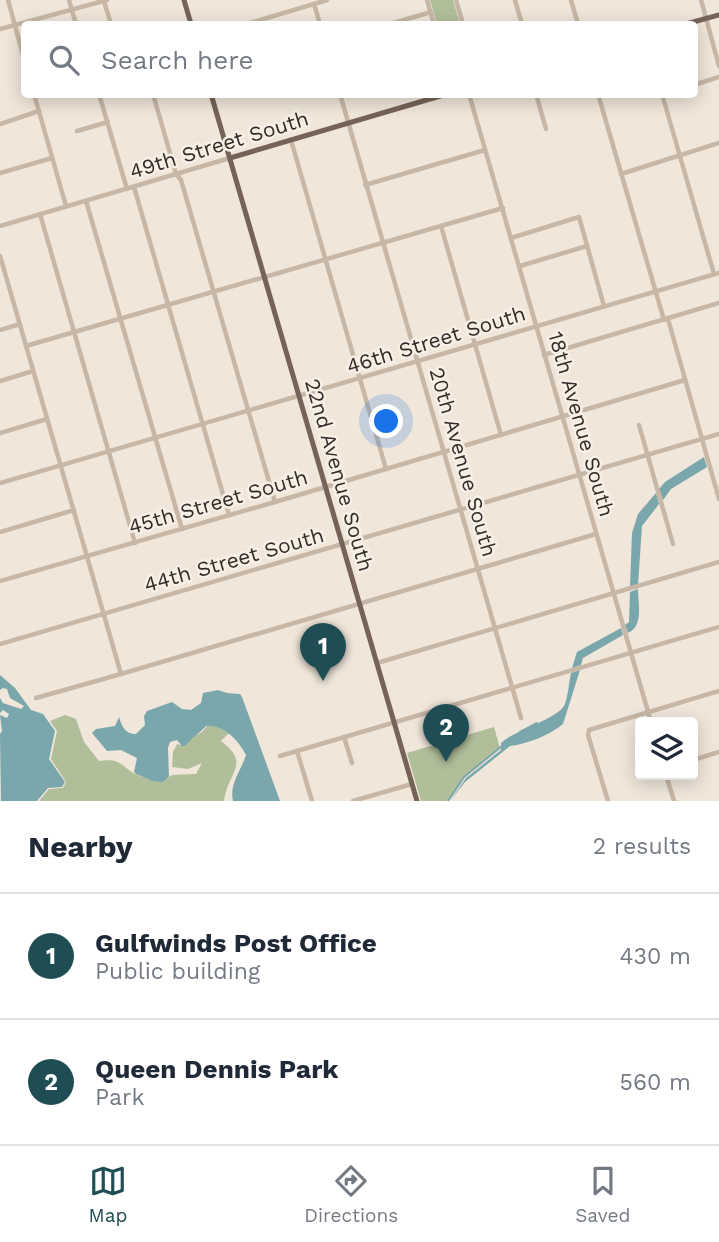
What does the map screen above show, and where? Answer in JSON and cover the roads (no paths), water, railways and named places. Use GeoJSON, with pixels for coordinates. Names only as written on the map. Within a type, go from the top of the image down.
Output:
{"type":"FeatureCollection","features":[{"type":"Feature","properties":{"kind":"main road"},"geometry":{"type":"LineString","coordinates":[[184,0],[190,21]]}},
{"type":"Feature","properties":{"kind":"main road"},"geometry":{"type":"LineString","coordinates":[[698,21],[719,15]]}},
{"type":"Feature","properties":{"kind":"main road","name":"22nd Avenue South"},"geometry":{"type":"LineString","coordinates":[[212,98],[417,801]]}},
{"type":"Feature","properties":{"kind":"main road","name":"49th Street South"},"geometry":{"type":"LineString","coordinates":[[230,158],[433,98]]}},
{"type":"Feature","properties":{"kind":"street"},"geometry":{"type":"LineString","coordinates":[[8,0],[21,48]]}},
{"type":"Feature","properties":{"kind":"street"},"geometry":{"type":"LineString","coordinates":[[69,0],[75,21]]}},
{"type":"Feature","properties":{"kind":"street"},"geometry":{"type":"LineString","coordinates":[[29,21],[106,0],[110,21]]}},
{"type":"Feature","properties":{"kind":"street"},"geometry":{"type":"LineString","coordinates":[[257,21],[327,0]]}},
{"type":"Feature","properties":{"kind":"street"},"geometry":{"type":"LineString","coordinates":[[427,0],[433,21]]}},
{"type":"Feature","properties":{"kind":"street"},"geometry":{"type":"LineString","coordinates":[[456,0],[462,21]]}},
{"type":"Feature","properties":{"kind":"street"},"geometry":{"type":"LineString","coordinates":[[515,0],[521,21]]}},
{"type":"Feature","properties":{"kind":"street"},"geometry":{"type":"LineString","coordinates":[[571,0],[577,21]]}},
{"type":"Feature","properties":{"kind":"street"},"geometry":{"type":"LineString","coordinates":[[701,0],[719,66]]}},
{"type":"Feature","properties":{"kind":"street"},"geometry":{"type":"LineString","coordinates":[[314,4],[319,21]]}},
{"type":"Feature","properties":{"kind":"street"},"geometry":{"type":"LineString","coordinates":[[400,21],[431,12]]}},
{"type":"Feature","properties":{"kind":"street"},"geometry":{"type":"LineString","coordinates":[[0,29],[21,23]]}},
{"type":"Feature","properties":{"kind":"street"},"geometry":{"type":"LineString","coordinates":[[698,84],[719,77]]}},
{"type":"Feature","properties":{"kind":"street"},"geometry":{"type":"LineString","coordinates":[[35,98],[66,206]]}},
{"type":"Feature","properties":{"kind":"street"},"geometry":{"type":"LineString","coordinates":[[100,98],[127,189]]}},
{"type":"Feature","properties":{"kind":"street"},"geometry":{"type":"LineString","coordinates":[[154,98],[176,174],[181,180],[275,502]]}},
{"type":"Feature","properties":{"kind":"street","name":"20th Avenue South"},"geometry":{"type":"LineString","coordinates":[[341,98],[521,718]]}},
{"type":"Feature","properties":{"kind":"street","name":"18th Avenue South"},"geometry":{"type":"LineString","coordinates":[[470,98],[650,717]]}},
{"type":"Feature","properties":{"kind":"street"},"geometry":{"type":"LineString","coordinates":[[537,98],[546,129]]}},
{"type":"Feature","properties":{"kind":"street"},"geometry":{"type":"LineString","coordinates":[[599,98],[719,499]]}},
{"type":"Feature","properties":{"kind":"street"},"geometry":{"type":"LineString","coordinates":[[663,98],[716,274]]}},
{"type":"Feature","properties":{"kind":"street"},"geometry":{"type":"LineString","coordinates":[[0,124],[39,111]]}},
{"type":"Feature","properties":{"kind":"street"},"geometry":{"type":"LineString","coordinates":[[77,131],[108,122]]}},
{"type":"Feature","properties":{"kind":"street"},"geometry":{"type":"LineString","coordinates":[[291,140],[386,469]]}},
{"type":"Feature","properties":{"kind":"street"},"geometry":{"type":"LineString","coordinates":[[621,174],[719,144]]}},
{"type":"Feature","properties":{"kind":"street"},"geometry":{"type":"LineString","coordinates":[[365,185],[485,150]]}},
{"type":"Feature","properties":{"kind":"street"},"geometry":{"type":"LineString","coordinates":[[0,173],[52,158]]}},
{"type":"Feature","properties":{"kind":"street","name":"49th Street South"},"geometry":{"type":"LineString","coordinates":[[0,226],[230,158]]}},
{"type":"Feature","properties":{"kind":"street"},"geometry":{"type":"LineString","coordinates":[[134,187],[229,515]]}},
{"type":"Feature","properties":{"kind":"street"},"geometry":{"type":"LineString","coordinates":[[86,201],[181,529]]}},
{"type":"Feature","properties":{"kind":"street"},"geometry":{"type":"LineString","coordinates":[[26,346],[503,208]]}},
{"type":"Feature","properties":{"kind":"street"},"geometry":{"type":"LineString","coordinates":[[40,214],[135,543]]}},
{"type":"Feature","properties":{"kind":"street"},"geometry":{"type":"LineString","coordinates":[[511,238],[579,218],[604,306]]}},
{"type":"Feature","properties":{"kind":"street"},"geometry":{"type":"LineString","coordinates":[[441,226],[501,435]]}},
{"type":"Feature","properties":{"kind":"street"},"geometry":{"type":"LineString","coordinates":[[520,266],[587,246]]}},
{"type":"Feature","properties":{"kind":"street"},"geometry":{"type":"LineString","coordinates":[[0,256],[3,276],[20,324],[121,674]]}},
{"type":"Feature","properties":{"kind":"street","name":"46th Street South"},"geometry":{"type":"LineString","coordinates":[[0,483],[716,274]]}},
{"type":"Feature","properties":{"kind":"street"},"geometry":{"type":"LineString","coordinates":[[544,355],[719,303]]}},
{"type":"Feature","properties":{"kind":"street"},"geometry":{"type":"LineString","coordinates":[[0,330],[20,324]]}},
{"type":"Feature","properties":{"kind":"street"},"geometry":{"type":"LineString","coordinates":[[0,381],[33,371]]}},
{"type":"Feature","properties":{"kind":"street","name":"45th Street South"},"geometry":{"type":"LineString","coordinates":[[0,581],[685,380]]}},
{"type":"Feature","properties":{"kind":"street"},"geometry":{"type":"LineString","coordinates":[[0,433],[47,419]]}},
{"type":"Feature","properties":{"kind":"street"},"geometry":{"type":"LineString","coordinates":[[639,425],[673,544]]}},
{"type":"Feature","properties":{"kind":"street","name":"44th Street South"},"geometry":{"type":"LineString","coordinates":[[0,644],[719,434]]}},
{"type":"Feature","properties":{"kind":"street"},"geometry":{"type":"LineString","coordinates":[[0,532],[74,510]]}},
{"type":"Feature","properties":{"kind":"street"},"geometry":{"type":"LineString","coordinates":[[36,698],[596,534]]}},
{"type":"Feature","properties":{"kind":"street"},"geometry":{"type":"LineString","coordinates":[[377,663],[719,562]]}},
{"type":"Feature","properties":{"kind":"street"},"geometry":{"type":"LineString","coordinates":[[280,756],[719,627]]}},
{"type":"Feature","properties":{"kind":"street"},"geometry":{"type":"LineString","coordinates":[[608,801],[588,735],[589,730],[719,691]]}},
{"type":"Feature","properties":{"kind":"street"},"geometry":{"type":"LineString","coordinates":[[344,737],[352,763]]}},
{"type":"Feature","properties":{"kind":"street"},"geometry":{"type":"LineString","coordinates":[[297,751],[312,801]]}},
{"type":"Feature","properties":{"kind":"street"},"geometry":{"type":"LineString","coordinates":[[698,758],[719,752]]}},
{"type":"Feature","properties":{"kind":"street"},"geometry":{"type":"LineString","coordinates":[[667,780],[673,801]]}},
{"type":"Feature","properties":{"kind":"street"},"geometry":{"type":"LineString","coordinates":[[353,801],[412,784]]}},
{"type":"Feature","properties":{"kind":"water"},"geometry":{"type":"Polygon","coordinates":[[[704,457],[707,467],[671,489],[663,500],[659,489],[665,482],[704,457]]]}},
{"type":"Feature","properties":{"kind":"water"},"geometry":{"type":"Polygon","coordinates":[[[656,493],[659,504],[642,526],[638,585],[630,587],[632,533],[638,514],[656,493]]]}},
{"type":"Feature","properties":{"kind":"water"},"geometry":{"type":"Polygon","coordinates":[[[638,589],[638,620],[633,630],[628,633],[625,625],[629,622],[630,592],[638,589]]]}},
{"type":"Feature","properties":{"kind":"water"},"geometry":{"type":"Polygon","coordinates":[[[621,628],[623,635],[583,658],[581,665],[572,668],[577,652],[621,628]]]}},
{"type":"Feature","properties":{"kind":"water"},"geometry":{"type":"Polygon","coordinates":[[[580,670],[563,724],[538,738],[510,746],[465,782],[450,801],[466,778],[501,750],[501,743],[507,738],[544,720],[564,706],[571,673],[580,670]]]}},
{"type":"Feature","properties":{"kind":"water"},"geometry":{"type":"Polygon","coordinates":[[[0,675],[15,688],[31,710],[43,714],[55,731],[49,759],[65,782],[62,787],[48,788],[37,801],[1,801],[0,715],[7,718],[9,714],[3,710],[0,713],[0,698],[3,703],[21,709],[24,706],[10,698],[7,689],[0,690],[0,675]]]}},
{"type":"Feature","properties":{"kind":"water"},"geometry":{"type":"Polygon","coordinates":[[[218,690],[240,694],[242,697],[280,801],[233,801],[234,783],[246,755],[235,739],[218,728],[206,726],[185,746],[177,740],[170,742],[169,777],[163,782],[136,774],[134,772],[137,758],[121,750],[107,751],[92,733],[96,729],[115,726],[119,717],[126,731],[136,734],[145,725],[144,716],[147,711],[172,702],[182,709],[191,710],[201,703],[203,693],[218,690]]]}},
{"type":"Feature","properties":{"kind":"waterway"},"geometry":{"type":"LineString","coordinates":[[520,732],[537,723]]}},
{"type":"Feature","properties":{"kind":"waterway"},"geometry":{"type":"LineString","coordinates":[[448,801],[464,777],[502,746]]}},
{"type":"Feature","properties":{"kind":"place","name":"Gulfwinds Post Office"},"geometry":{"type":"Point","coordinates":[323,681]}},
{"type":"Feature","properties":{"kind":"place","name":"Queen Dennis Park"},"geometry":{"type":"Point","coordinates":[446,762]}}]}
